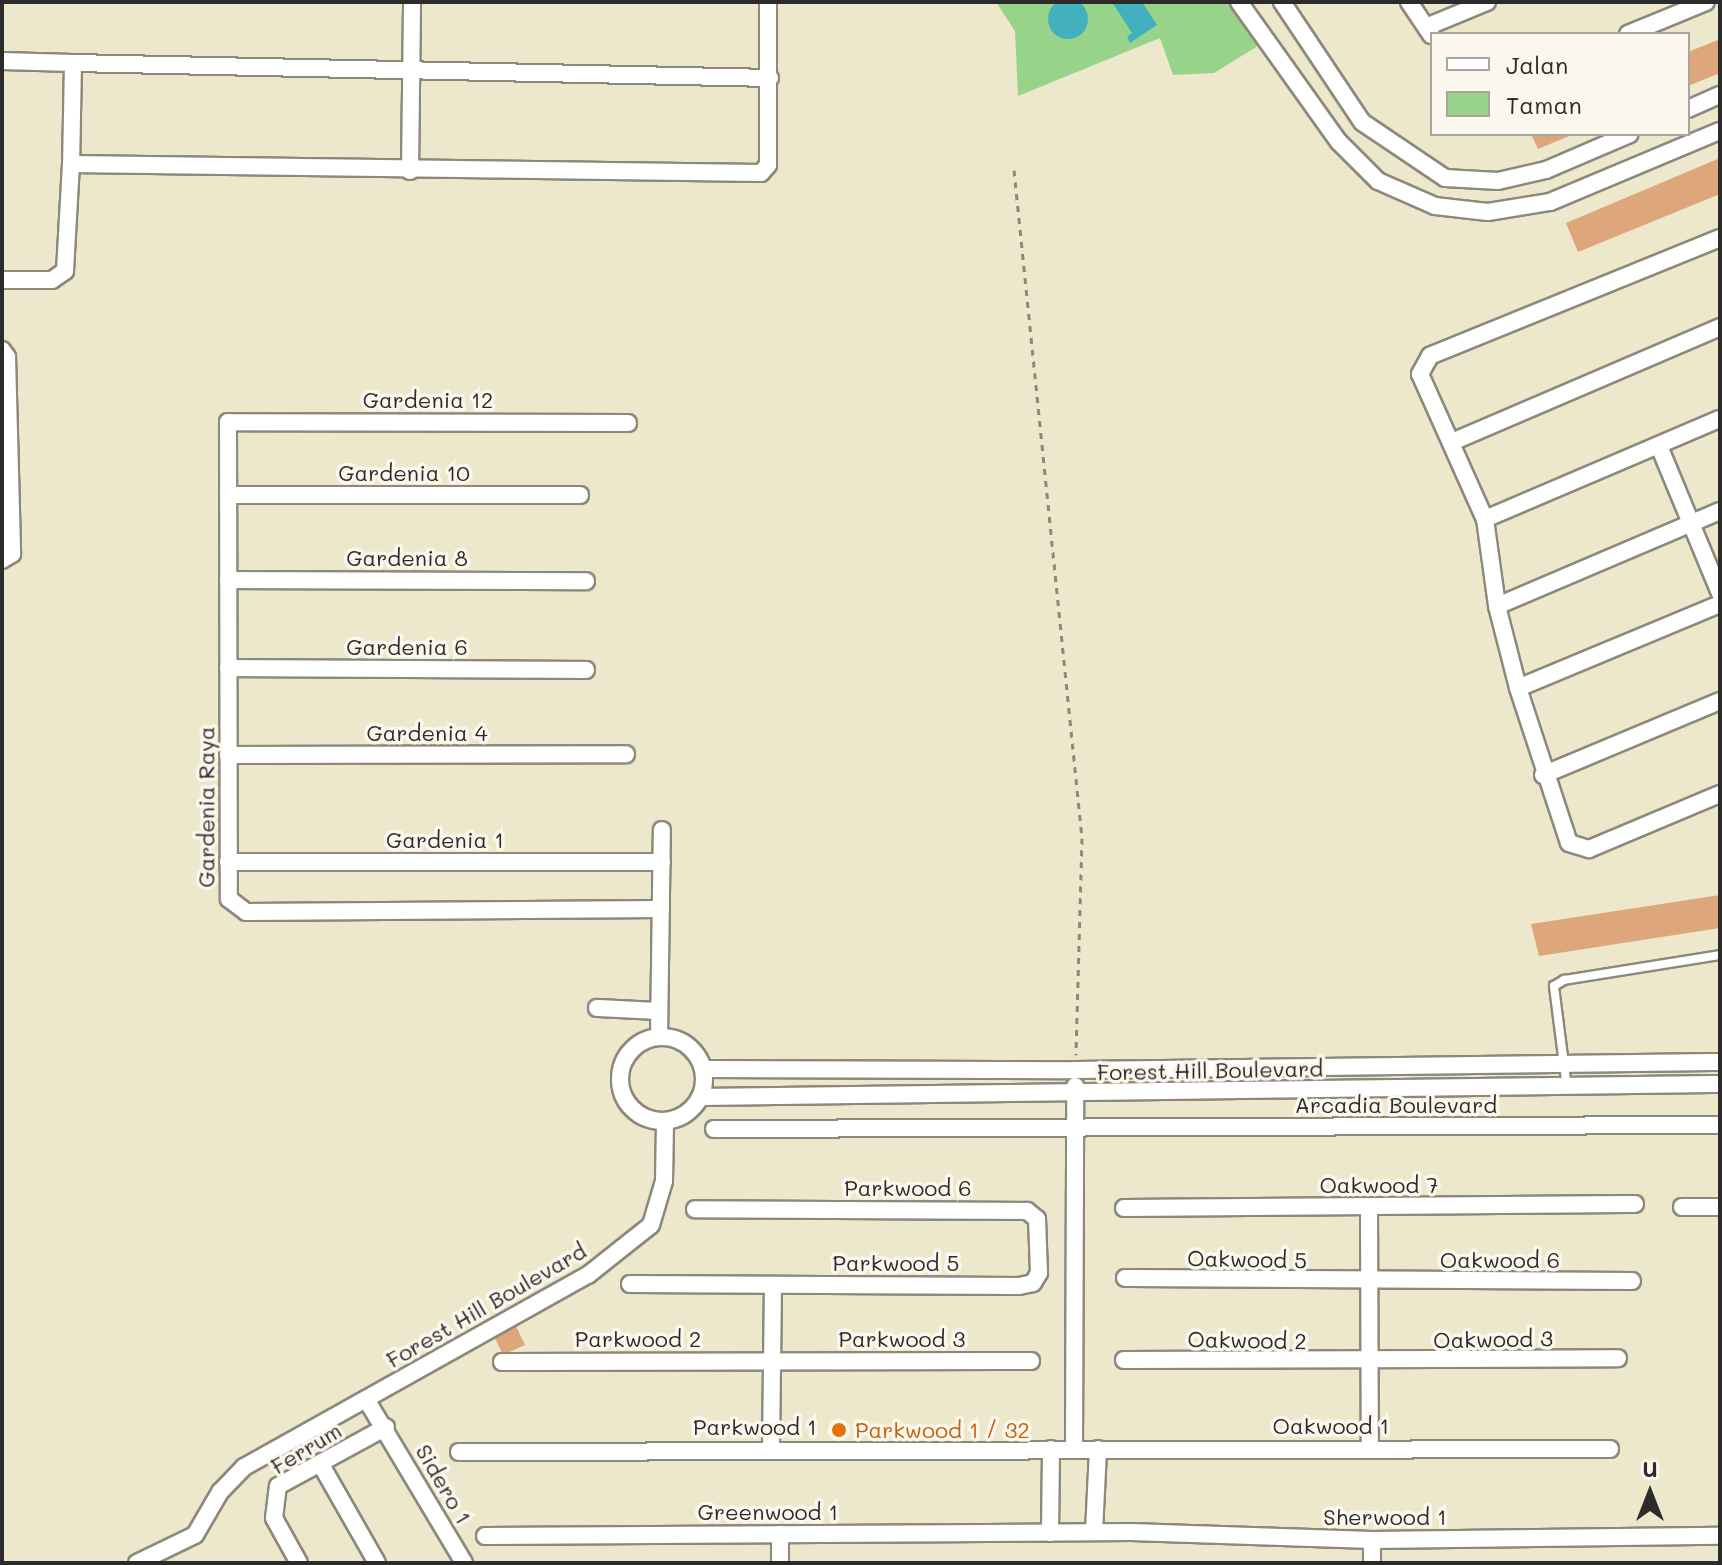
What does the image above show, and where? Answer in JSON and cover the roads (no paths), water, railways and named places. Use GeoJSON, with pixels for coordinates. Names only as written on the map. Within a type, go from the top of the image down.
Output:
{"type":"FeatureCollection","features":[{"type":"Feature","properties":{"kind":"street"},"geometry":{"type":"LineString","coordinates":[[410,171],[412,2]]}},
{"type":"Feature","properties":{"kind":"street"},"geometry":{"type":"LineString","coordinates":[[71,164],[751,176],[768,165],[768,2]]}},
{"type":"Feature","properties":{"kind":"street"},"geometry":{"type":"LineString","coordinates":[[1239,2],[1339,142],[1378,181],[1435,206],[1488,212],[1550,202],[1720,131]]}},
{"type":"Feature","properties":{"kind":"street"},"geometry":{"type":"LineString","coordinates":[[1282,2],[1362,122],[1445,178],[1498,181],[1546,170],[1625,136]]}},
{"type":"Feature","properties":{"kind":"street"},"geometry":{"type":"LineString","coordinates":[[1409,2],[1429,31],[1487,2]]}},
{"type":"Feature","properties":{"kind":"street"},"geometry":{"type":"LineString","coordinates":[[1633,32],[1706,2]]}},
{"type":"Feature","properties":{"kind":"street"},"geometry":{"type":"LineString","coordinates":[[2,61],[770,78]]}},
{"type":"Feature","properties":{"kind":"street"},"geometry":{"type":"LineString","coordinates":[[2,280],[52,280],[65,271],[73,63]]}},
{"type":"Feature","properties":{"kind":"street"},"geometry":{"type":"LineString","coordinates":[[1690,108],[1720,95]]}},
{"type":"Feature","properties":{"kind":"street"},"geometry":{"type":"LineString","coordinates":[[1720,238],[1430,356],[1422,365],[1421,384],[1452,442],[1485,519],[1497,606],[1518,688],[1543,775],[1569,843],[1577,848],[1589,849],[1720,794]]}},
{"type":"Feature","properties":{"kind":"street"},"geometry":{"type":"LineString","coordinates":[[1452,442],[1720,327]]}},
{"type":"Feature","properties":{"kind":"street"},"geometry":{"type":"LineString","coordinates":[[2,350],[7,357],[12,554],[2,560]]}},
{"type":"Feature","properties":{"kind":"street"},"geometry":{"type":"LineString","coordinates":[[1485,519],[1720,419]]}},
{"type":"Feature","properties":{"kind":"street","name":"Gardenia 12"},"geometry":{"type":"LineString","coordinates":[[228,422],[628,423]]}},
{"type":"Feature","properties":{"kind":"street","name":"Gardenia Raya"},"geometry":{"type":"LineString","coordinates":[[228,422],[229,899],[246,912],[661,909]]}},
{"type":"Feature","properties":{"kind":"street"},"geometry":{"type":"LineString","coordinates":[[1659,446],[1720,593]]}},
{"type":"Feature","properties":{"kind":"street","name":"Gardenia 10"},"geometry":{"type":"LineString","coordinates":[[228,495],[580,495]]}},
{"type":"Feature","properties":{"kind":"street"},"geometry":{"type":"LineString","coordinates":[[1497,606],[1720,511]]}},
{"type":"Feature","properties":{"kind":"street","name":"Gardenia 8"},"geometry":{"type":"LineString","coordinates":[[228,580],[586,581]]}},
{"type":"Feature","properties":{"kind":"street"},"geometry":{"type":"LineString","coordinates":[[1518,688],[1720,604]]}},
{"type":"Feature","properties":{"kind":"street","name":"Gardenia 6"},"geometry":{"type":"LineString","coordinates":[[228,668],[586,670]]}},
{"type":"Feature","properties":{"kind":"street"},"geometry":{"type":"LineString","coordinates":[[1543,775],[1720,701]]}},
{"type":"Feature","properties":{"kind":"street","name":"Gardenia 4"},"geometry":{"type":"LineString","coordinates":[[228,755],[626,754]]}},
{"type":"Feature","properties":{"kind":"street"},"geometry":{"type":"LineString","coordinates":[[659,1037],[662,830]]}},
{"type":"Feature","properties":{"kind":"street","name":"Gardenia 1"},"geometry":{"type":"LineString","coordinates":[[228,862],[662,862]]}},
{"type":"Feature","properties":{"kind":"street"},"geometry":{"type":"LineString","coordinates":[[597,1008],[659,1011]]}},
{"type":"Feature","properties":{"kind":"street"},"geometry":{"type":"LineString","coordinates":[[659,1037],[687,1045],[703,1069],[700,1097],[691,1109],[665,1121],[637,1113],[626,1103],[619,1074],[632,1048],[659,1037]]}},
{"type":"Feature","properties":{"kind":"street","name":"Forest Hill Boulevard"},"geometry":{"type":"LineString","coordinates":[[703,1069],[1075,1070],[1720,1062]]}},
{"type":"Feature","properties":{"kind":"street"},"geometry":{"type":"LineString","coordinates":[[1074,1449],[1072,1129],[1075,1070]]}},
{"type":"Feature","properties":{"kind":"street","name":"Forest Hill Boulevard"},"geometry":{"type":"LineString","coordinates":[[700,1097],[1567,1089],[1720,1084]]}},
{"type":"Feature","properties":{"kind":"street","name":"Forest Hill Boulevard"},"geometry":{"type":"LineString","coordinates":[[137,1563],[195,1535],[220,1492],[244,1467],[588,1275],[651,1225],[664,1181],[665,1121]]}},
{"type":"Feature","properties":{"kind":"street","name":"Arcadia Boulevard"},"geometry":{"type":"LineString","coordinates":[[714,1129],[1720,1125]]}},
{"type":"Feature","properties":{"kind":"street","name":"Oakwood 7"},"geometry":{"type":"LineString","coordinates":[[1124,1208],[1635,1204]]}},
{"type":"Feature","properties":{"kind":"street"},"geometry":{"type":"LineString","coordinates":[[1682,1207],[1720,1207]]}},
{"type":"Feature","properties":{"kind":"street"},"geometry":{"type":"LineString","coordinates":[[1369,1208],[1370,1448]]}},
{"type":"Feature","properties":{"kind":"street","name":"Parkwood 6"},"geometry":{"type":"LineString","coordinates":[[695,1209],[1035,1212],[1039,1273],[1033,1283],[1019,1286]]}},
{"type":"Feature","properties":{"kind":"street","name":"Oakwood 5"},"geometry":{"type":"LineString","coordinates":[[1125,1278],[1368,1283]]}},
{"type":"Feature","properties":{"kind":"street","name":"Oakwood 6"},"geometry":{"type":"LineString","coordinates":[[1368,1283],[1632,1281]]}},
{"type":"Feature","properties":{"kind":"street","name":"Parkwood 5"},"geometry":{"type":"LineString","coordinates":[[630,1284],[1019,1286]]}},
{"type":"Feature","properties":{"kind":"street"},"geometry":{"type":"LineString","coordinates":[[771,1448],[773,1285]]}},
{"type":"Feature","properties":{"kind":"street","name":"Oakwood 3"},"geometry":{"type":"LineString","coordinates":[[1368,1363],[1618,1358]]}},
{"type":"Feature","properties":{"kind":"street","name":"Oakwood 2"},"geometry":{"type":"LineString","coordinates":[[1124,1360],[1368,1363]]}},
{"type":"Feature","properties":{"kind":"street","name":"Parkwood 3"},"geometry":{"type":"LineString","coordinates":[[774,1361],[1031,1361]]}},
{"type":"Feature","properties":{"kind":"street","name":"Parkwood 2"},"geometry":{"type":"LineString","coordinates":[[502,1362],[774,1361]]}},
{"type":"Feature","properties":{"kind":"street","name":"Sidero 1"},"geometry":{"type":"LineString","coordinates":[[366,1399],[386,1427],[464,1563]]}},
{"type":"Feature","properties":{"kind":"street","name":"Ferrum"},"geometry":{"type":"LineString","coordinates":[[299,1563],[274,1518],[274,1496],[278,1486],[386,1427]]}},
{"type":"Feature","properties":{"kind":"street","name":"Parkwood 1"},"geometry":{"type":"LineString","coordinates":[[459,1452],[771,1448],[1051,1449]]}},
{"type":"Feature","properties":{"kind":"street"},"geometry":{"type":"LineString","coordinates":[[1050,1533],[1051,1449]]}},
{"type":"Feature","properties":{"kind":"street","name":"Oakwood 1"},"geometry":{"type":"LineString","coordinates":[[1051,1449],[1610,1449]]}},
{"type":"Feature","properties":{"kind":"street"},"geometry":{"type":"LineString","coordinates":[[1094,1532],[1098,1449]]}},
{"type":"Feature","properties":{"kind":"street"},"geometry":{"type":"LineString","coordinates":[[320,1463],[377,1563]]}},
{"type":"Feature","properties":{"kind":"street","name":"Sherwood 1"},"geometry":{"type":"LineString","coordinates":[[1050,1533],[1372,1540],[1720,1536]]}},
{"type":"Feature","properties":{"kind":"street","name":"Greenwood 1"},"geometry":{"type":"LineString","coordinates":[[485,1536],[1050,1533]]}},
{"type":"Feature","properties":{"kind":"street"},"geometry":{"type":"LineString","coordinates":[[780,1534],[780,1563]]}},
{"type":"Feature","properties":{"kind":"street"},"geometry":{"type":"LineString","coordinates":[[1372,1540],[1372,1563]]}},
{"type":"Feature","properties":{"kind":"lane"},"geometry":{"type":"LineString","coordinates":[[1567,1089],[1567,1065],[1554,986],[1564,980],[1720,955]]}},
{"type":"Feature","properties":{"kind":"water"},"geometry":{"type":"Polygon","coordinates":[[[1068,-1],[1082,5],[1088,19],[1082,33],[1068,39],[1054,33],[1048,19],[1054,5],[1068,-1]]]}},
{"type":"Feature","properties":{"kind":"water"},"geometry":{"type":"Polygon","coordinates":[[[1112,2],[1142,2],[1157,25],[1130,43],[1127,37],[1132,33],[1112,2]]]}},
{"type":"Feature","properties":{"kind":"place","name":"Parkwood 1 / 32"},"geometry":{"type":"Point","coordinates":[839,1430]}}]}
